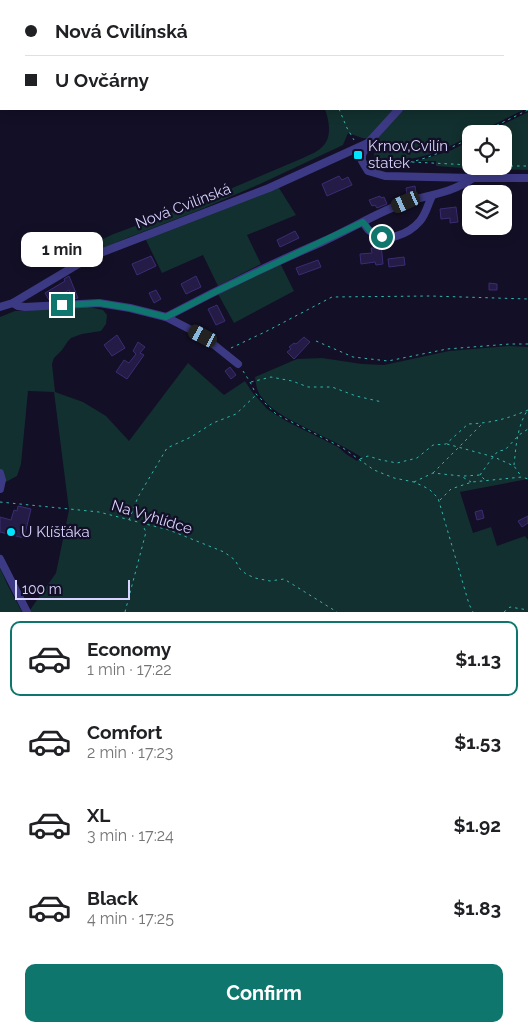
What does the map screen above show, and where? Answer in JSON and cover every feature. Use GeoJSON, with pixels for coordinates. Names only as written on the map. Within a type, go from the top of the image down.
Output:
{"type":"FeatureCollection","features":[{"type":"Feature","properties":{"kind":"street","name":"Nová Cvilínská"},"geometry":{"type":"LineString","coordinates":[[13,303],[90,257],[360,151],[398,110]]}},
{"type":"Feature","properties":{"kind":"street"},"geometry":{"type":"LineString","coordinates":[[360,151],[362,161],[368,171],[385,176],[528,178]]}},
{"type":"Feature","properties":{"kind":"street"},"geometry":{"type":"LineString","coordinates":[[166,317],[406,202],[457,188],[473,178]]}},
{"type":"Feature","properties":{"kind":"street"},"geometry":{"type":"LineString","coordinates":[[363,222],[376,235],[382,237],[399,236],[420,221],[432,196]]}},
{"type":"Feature","properties":{"kind":"street"},"geometry":{"type":"LineString","coordinates":[[0,307],[13,303],[25,307],[99,303],[130,308],[166,317],[203,336],[238,364]]}},
{"type":"Feature","properties":{"kind":"street"},"geometry":{"type":"LineString","coordinates":[[0,473],[2,480],[0,490]]}},
{"type":"Feature","properties":{"kind":"street"},"geometry":{"type":"LineString","coordinates":[[0,559],[27,612]]}},
{"type":"Feature","properties":{"kind":"path"},"geometry":{"type":"LineString","coordinates":[[339,110],[346,128],[360,151],[371,161],[462,165]]}},
{"type":"Feature","properties":{"kind":"path"},"geometry":{"type":"LineString","coordinates":[[497,125],[528,110]]}},
{"type":"Feature","properties":{"kind":"path"},"geometry":{"type":"LineString","coordinates":[[409,162],[462,142]]}},
{"type":"Feature","properties":{"kind":"path"},"geometry":{"type":"LineString","coordinates":[[512,166],[528,166]]}},
{"type":"Feature","properties":{"kind":"path"},"geometry":{"type":"LineString","coordinates":[[223,352],[332,297],[430,296],[528,299]]}},
{"type":"Feature","properties":{"kind":"path"},"geometry":{"type":"LineString","coordinates":[[316,341],[353,357],[388,361],[447,349],[528,344]]}},
{"type":"Feature","properties":{"kind":"path"},"geometry":{"type":"LineString","coordinates":[[238,364],[256,394],[276,414],[343,448],[374,470],[394,478],[414,482],[429,489],[438,498],[473,612]]}},
{"type":"Feature","properties":{"kind":"path"},"geometry":{"type":"LineString","coordinates":[[250,382],[270,377],[292,381],[308,387],[332,387],[356,396],[382,402]]}},
{"type":"Feature","properties":{"kind":"path"},"geometry":{"type":"LineString","coordinates":[[129,520],[138,497],[167,448],[191,437],[213,423],[236,414],[256,394]]}},
{"type":"Feature","properties":{"kind":"path"},"geometry":{"type":"LineString","coordinates":[[446,444],[468,424],[506,419],[528,411]]}},
{"type":"Feature","properties":{"kind":"path"},"geometry":{"type":"LineString","coordinates":[[514,466],[518,435],[522,420],[528,411]]}},
{"type":"Feature","properties":{"kind":"path"},"geometry":{"type":"LineString","coordinates":[[414,482],[432,473],[483,423]]}},
{"type":"Feature","properties":{"kind":"path"},"geometry":{"type":"LineString","coordinates":[[480,475],[498,452],[505,450],[518,435],[528,429]]}},
{"type":"Feature","properties":{"kind":"path"},"geometry":{"type":"LineString","coordinates":[[360,459],[368,456],[397,463],[417,458],[432,445],[446,444],[494,456],[514,466],[522,476],[528,479]]}},
{"type":"Feature","properties":{"kind":"path"},"geometry":{"type":"LineString","coordinates":[[432,473],[461,476],[480,475]]}},
{"type":"Feature","properties":{"kind":"path"},"geometry":{"type":"LineString","coordinates":[[480,475],[485,481]]}},
{"type":"Feature","properties":{"kind":"path"},"geometry":{"type":"LineString","coordinates":[[461,476],[472,482]]}},
{"type":"Feature","properties":{"kind":"path"},"geometry":{"type":"LineString","coordinates":[[439,500],[451,489],[472,482],[522,476]]}},
{"type":"Feature","properties":{"kind":"path","name":"Na Vyhlídce"},"geometry":{"type":"LineString","coordinates":[[0,502],[98,512],[169,530],[224,552],[235,560],[240,569],[255,578],[270,581],[284,579],[337,612]]}},
{"type":"Feature","properties":{"kind":"path"},"geometry":{"type":"LineString","coordinates":[[125,612],[146,532],[142,523]]}},
{"type":"Feature","properties":{"kind":"path"},"geometry":{"type":"LineString","coordinates":[[504,612],[510,607],[528,610]]}},
{"type":"Feature","properties":{"kind":"green space"},"geometry":{"type":"Polygon","coordinates":[[[325,110],[523,110],[493,125],[462,125],[462,140],[446,148],[411,159],[375,159],[374,154],[379,149],[380,140],[362,138],[348,133],[343,145],[260,184],[90,254],[88,247],[111,235],[192,205],[317,151],[325,144],[329,129],[325,110]]]}},
{"type":"Feature","properties":{"kind":"green space"},"geometry":{"type":"Polygon","coordinates":[[[528,112],[528,170],[512,170],[512,125],[502,125],[528,112]]]}},
{"type":"Feature","properties":{"kind":"green space"},"geometry":{"type":"Polygon","coordinates":[[[462,145],[462,168],[436,166],[436,161],[419,161],[462,145]]]}},
{"type":"Feature","properties":{"kind":"green space"},"geometry":{"type":"Polygon","coordinates":[[[279,188],[296,215],[247,235],[261,264],[218,286],[203,255],[162,273],[145,238],[279,188]]]}},
{"type":"Feature","properties":{"kind":"green space"},"geometry":{"type":"Polygon","coordinates":[[[280,263],[294,291],[234,323],[218,294],[280,263]]]}},
{"type":"Feature","properties":{"kind":"green space"},"geometry":{"type":"Polygon","coordinates":[[[84,306],[103,310],[107,315],[106,324],[101,331],[71,338],[54,358],[52,364],[55,392],[83,402],[106,416],[129,441],[188,363],[224,395],[245,381],[267,409],[286,421],[338,447],[357,461],[361,457],[290,420],[267,404],[259,394],[255,377],[297,359],[322,358],[384,365],[449,351],[509,346],[528,347],[528,479],[460,492],[473,533],[491,527],[497,546],[525,536],[528,540],[528,612],[31,612],[30,610],[56,573],[69,510],[54,392],[28,391],[21,464],[17,476],[0,485],[0,317],[15,311],[37,308],[84,306]]]}},
{"type":"Feature","properties":{"kind":"green space"},"geometry":{"type":"Polygon","coordinates":[[[0,568],[8,586],[22,612],[0,612],[0,568]]]}},
{"type":"Feature","properties":{"kind":"building"},"geometry":{"type":"Polygon","coordinates":[[[339,176],[342,180],[348,177],[352,185],[327,196],[322,184],[339,176]]]}},
{"type":"Feature","properties":{"kind":"building"},"geometry":{"type":"Polygon","coordinates":[[[415,186],[416,193],[407,195],[406,188],[415,186]]]}},
{"type":"Feature","properties":{"kind":"building"},"geometry":{"type":"Polygon","coordinates":[[[380,196],[381,198],[384,197],[387,204],[377,208],[375,205],[372,206],[369,200],[380,196]]]}},
{"type":"Feature","properties":{"kind":"building"},"geometry":{"type":"Polygon","coordinates":[[[456,207],[458,222],[450,223],[450,218],[441,219],[440,209],[456,207]]]}},
{"type":"Feature","properties":{"kind":"building"},"geometry":{"type":"Polygon","coordinates":[[[295,231],[299,238],[280,247],[277,240],[295,231]]]}},
{"type":"Feature","properties":{"kind":"building"},"geometry":{"type":"Polygon","coordinates":[[[374,244],[381,244],[383,264],[376,265],[375,262],[361,264],[360,254],[372,253],[371,248],[375,248],[374,244]]]}},
{"type":"Feature","properties":{"kind":"building"},"geometry":{"type":"Polygon","coordinates":[[[151,256],[156,266],[137,275],[132,264],[151,256]]]}},
{"type":"Feature","properties":{"kind":"building"},"geometry":{"type":"Polygon","coordinates":[[[404,257],[405,265],[389,267],[388,259],[404,257]]]}},
{"type":"Feature","properties":{"kind":"building"},"geometry":{"type":"Polygon","coordinates":[[[318,260],[321,267],[299,275],[296,268],[318,260]]]}},
{"type":"Feature","properties":{"kind":"building"},"geometry":{"type":"Polygon","coordinates":[[[69,276],[78,298],[72,299],[69,290],[49,300],[45,293],[65,281],[64,279],[69,276]]]}},
{"type":"Feature","properties":{"kind":"building"},"geometry":{"type":"Polygon","coordinates":[[[196,276],[201,287],[186,294],[181,284],[196,276]]]}},
{"type":"Feature","properties":{"kind":"building"},"geometry":{"type":"Polygon","coordinates":[[[489,283],[497,284],[497,290],[489,290],[489,283]]]}},
{"type":"Feature","properties":{"kind":"building"},"geometry":{"type":"Polygon","coordinates":[[[156,290],[161,299],[154,303],[149,293],[156,290]]]}},
{"type":"Feature","properties":{"kind":"building"},"geometry":{"type":"Polygon","coordinates":[[[217,305],[225,321],[216,325],[208,309],[217,305]]]}},
{"type":"Feature","properties":{"kind":"building"},"geometry":{"type":"Polygon","coordinates":[[[117,335],[125,348],[112,356],[104,345],[117,335]]]}},
{"type":"Feature","properties":{"kind":"building"},"geometry":{"type":"Polygon","coordinates":[[[304,337],[310,342],[294,359],[287,352],[291,349],[289,347],[304,337]]]}},
{"type":"Feature","properties":{"kind":"building"},"geometry":{"type":"Polygon","coordinates":[[[138,342],[145,347],[140,353],[144,355],[127,379],[116,372],[124,360],[129,363],[136,354],[133,351],[138,342]]]}},
{"type":"Feature","properties":{"kind":"building"},"geometry":{"type":"Polygon","coordinates":[[[230,367],[236,375],[231,379],[225,371],[230,367]]]}},
{"type":"Feature","properties":{"kind":"building"},"geometry":{"type":"Polygon","coordinates":[[[18,506],[31,509],[24,538],[0,532],[0,517],[11,520],[14,510],[17,511],[18,506]]]}},
{"type":"Feature","properties":{"kind":"building"},"geometry":{"type":"Polygon","coordinates":[[[482,510],[484,518],[477,520],[475,512],[482,510]]]}},
{"type":"Feature","properties":{"kind":"building"},"geometry":{"type":"Polygon","coordinates":[[[528,516],[528,523],[522,527],[518,521],[528,516]]]}},
{"type":"Feature","properties":{"kind":"place","name":"Krnov,Cvilín statek"},"geometry":{"type":"Point","coordinates":[358,155]}},
{"type":"Feature","properties":{"kind":"place","name":"U Klíšťáka"},"geometry":{"type":"Point","coordinates":[11,532]}},
{"type":"Feature","properties":{"kind":"route"},"geometry":{"type":"LineString","coordinates":[[62,305],[99,303],[166,317],[363,222],[370,231],[382,237]]}}]}
